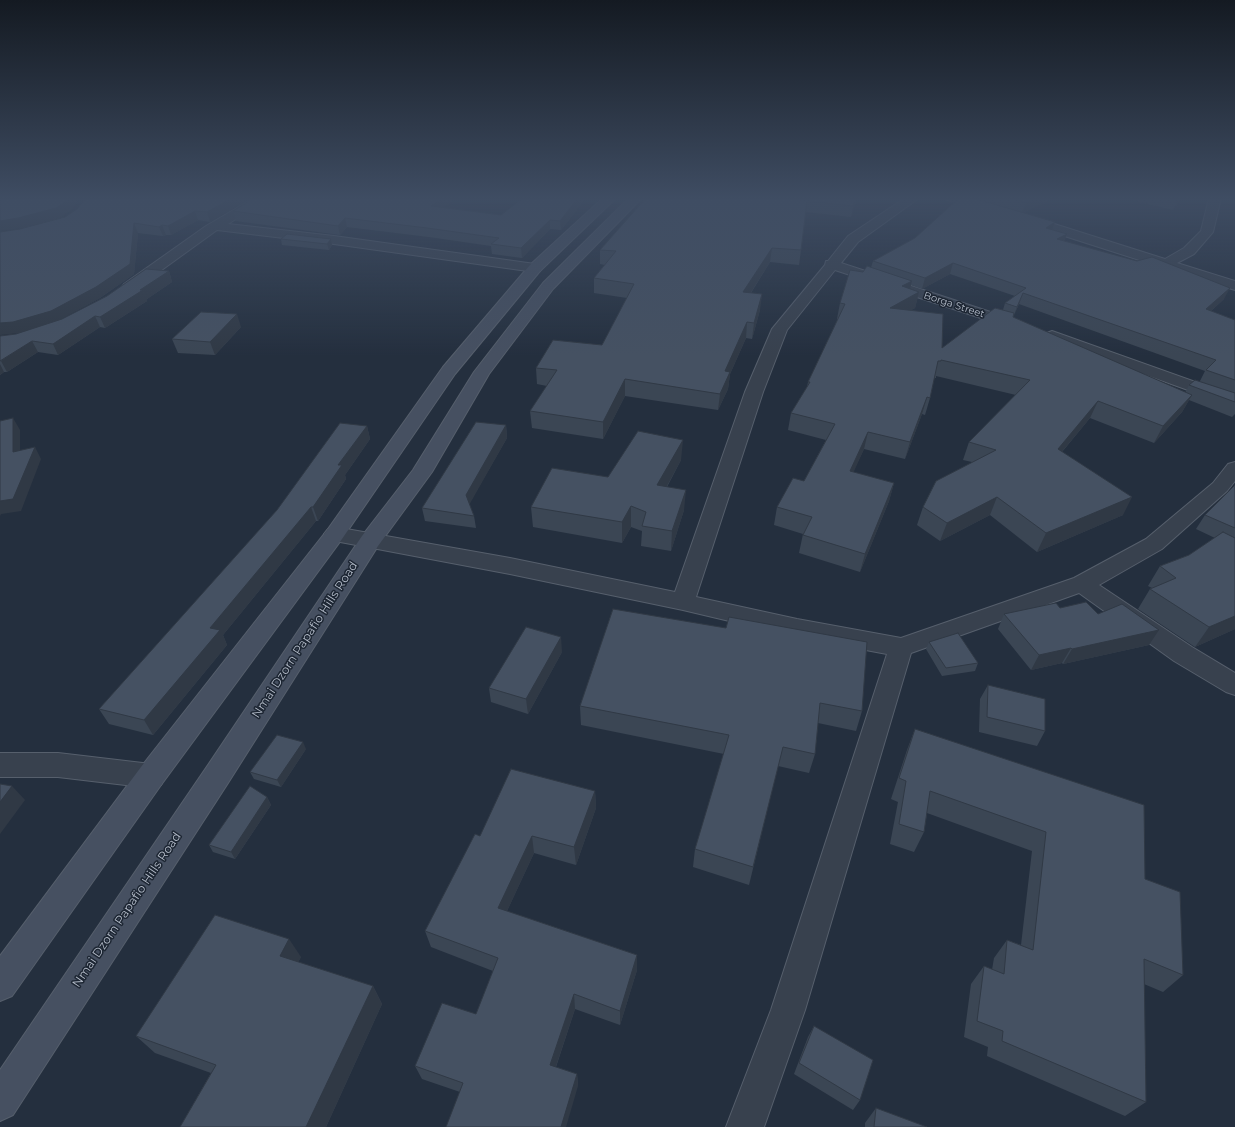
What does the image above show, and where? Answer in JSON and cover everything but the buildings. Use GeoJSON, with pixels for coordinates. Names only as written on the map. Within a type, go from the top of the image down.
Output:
{"type":"FeatureCollection","features":[{"type":"Feature","properties":{"kind":"street"},"geometry":{"type":"LineString","coordinates":[[118,294],[180,251]]}},
{"type":"Feature","properties":{"kind":"street"},"geometry":{"type":"LineString","coordinates":[[410,251],[535,268]]}},
{"type":"Feature","properties":{"kind":"street"},"geometry":{"type":"LineString","coordinates":[[0,984],[151,776],[335,534],[449,371],[535,268],[553,251]]}},
{"type":"Feature","properties":{"kind":"street","name":"Nmai Dzorn Papafio Hills Road"},"geometry":{"type":"LineString","coordinates":[[0,1102],[218,774],[370,541],[422,472],[482,372],[548,286],[583,251]]}},
{"type":"Feature","properties":{"kind":"street"},"geometry":{"type":"LineString","coordinates":[[683,602],[754,392],[780,329],[843,251]]}},
{"type":"Feature","properties":{"kind":"street"},"geometry":{"type":"LineString","coordinates":[[1120,251],[1235,286]]}},
{"type":"Feature","properties":{"kind":"street"},"geometry":{"type":"LineString","coordinates":[[1164,265],[1189,251]]}},
{"type":"Feature","properties":{"kind":"street","name":"Borga Street"},"geometry":{"type":"LineString","coordinates":[[831,264],[1031,330],[1235,402]]}},
{"type":"Feature","properties":{"kind":"street"},"geometry":{"type":"LineString","coordinates":[[335,534],[510,566],[683,602],[797,628],[901,647],[1082,584],[1154,544],[1220,487],[1235,468]]}},
{"type":"Feature","properties":{"kind":"street"},"geometry":{"type":"LineString","coordinates":[[1082,584],[1183,654],[1235,685]]}},
{"type":"Feature","properties":{"kind":"street"},"geometry":{"type":"LineString","coordinates":[[745,1127],[788,1010],[901,647]]}},
{"type":"Feature","properties":{"kind":"street"},"geometry":{"type":"LineString","coordinates":[[0,765],[58,765],[151,776]]}}]}
